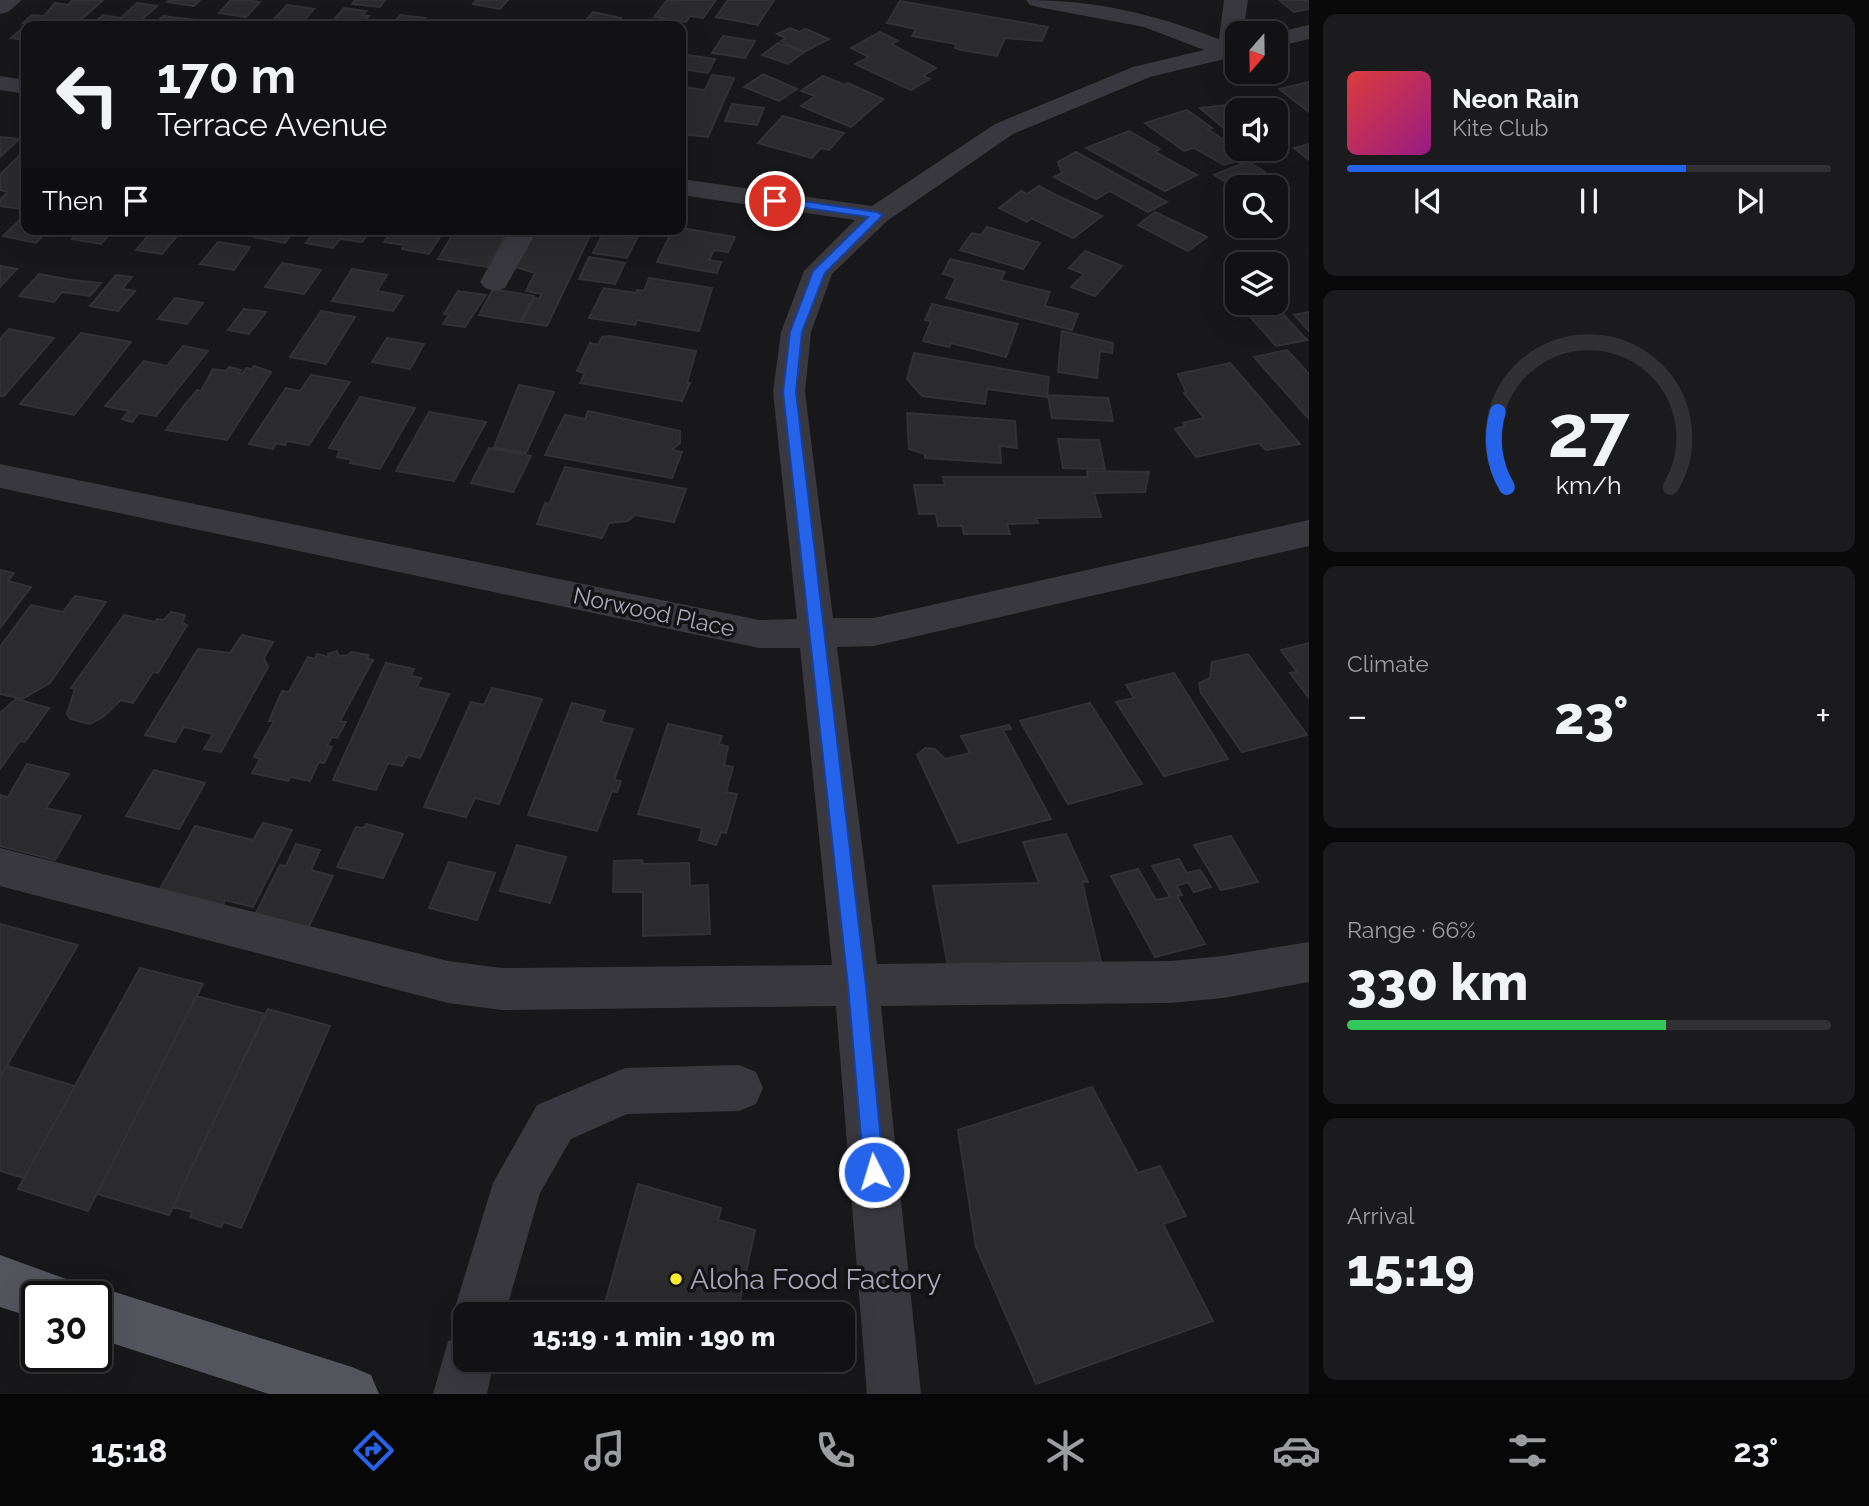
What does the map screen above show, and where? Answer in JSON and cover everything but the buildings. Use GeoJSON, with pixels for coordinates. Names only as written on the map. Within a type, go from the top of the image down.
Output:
{"type":"FeatureCollection","features":[{"type":"Feature","properties":{"kind":"main road"},"geometry":{"type":"LineString","coordinates":[[0,1281],[21,1288]]}},
{"type":"Feature","properties":{"kind":"main road"},"geometry":{"type":"LineString","coordinates":[[112,1317],[352,1394]]}},
{"type":"Feature","properties":{"kind":"street"},"geometry":{"type":"LineString","coordinates":[[0,7],[10,0]]}},
{"type":"Feature","properties":{"kind":"street"},"geometry":{"type":"LineString","coordinates":[[1038,0],[1139,19],[1225,47]]}},
{"type":"Feature","properties":{"kind":"street"},"geometry":{"type":"LineString","coordinates":[[1235,21],[1237,0]]}},
{"type":"Feature","properties":{"kind":"street"},"geometry":{"type":"LineString","coordinates":[[1288,37],[1309,32]]}},
{"type":"Feature","properties":{"kind":"street"},"geometry":{"type":"LineString","coordinates":[[894,1394],[857,986],[789,392],[796,332],[819,271],[877,215],[1003,129],[1142,72],[1225,52]]}},
{"type":"Feature","properties":{"kind":"street"},"geometry":{"type":"LineString","coordinates":[[0,83],[21,86]]}},
{"type":"Feature","properties":{"kind":"street"},"geometry":{"type":"LineString","coordinates":[[686,188],[877,215]]}},
{"type":"Feature","properties":{"kind":"street"},"geometry":{"type":"LineString","coordinates":[[495,282],[521,235]]}},
{"type":"Feature","properties":{"kind":"street","name":"Norwood Place"},"geometry":{"type":"LineString","coordinates":[[0,476],[759,634],[874,632],[1309,533]]}},
{"type":"Feature","properties":{"kind":"street"},"geometry":{"type":"LineString","coordinates":[[0,867],[448,982],[502,989],[1171,982],[1276,970],[1309,962]]}},
{"type":"Feature","properties":{"kind":"street"},"geometry":{"type":"LineString","coordinates":[[483,1302],[518,1183],[554,1122],[625,1091],[739,1088]]}},
{"type":"Feature","properties":{"kind":"street"},"geometry":{"type":"LineString","coordinates":[[460,1394],[465,1372]]}},
{"type":"Feature","properties":{"kind":"place","name":"Aloha Food Factory"},"geometry":{"type":"Point","coordinates":[676,1279]}},
{"type":"Feature","properties":{"kind":"route"},"geometry":{"type":"LineString","coordinates":[[775,201],[877,215],[819,271],[796,332],[789,392],[857,986],[874,1172]]}}]}
